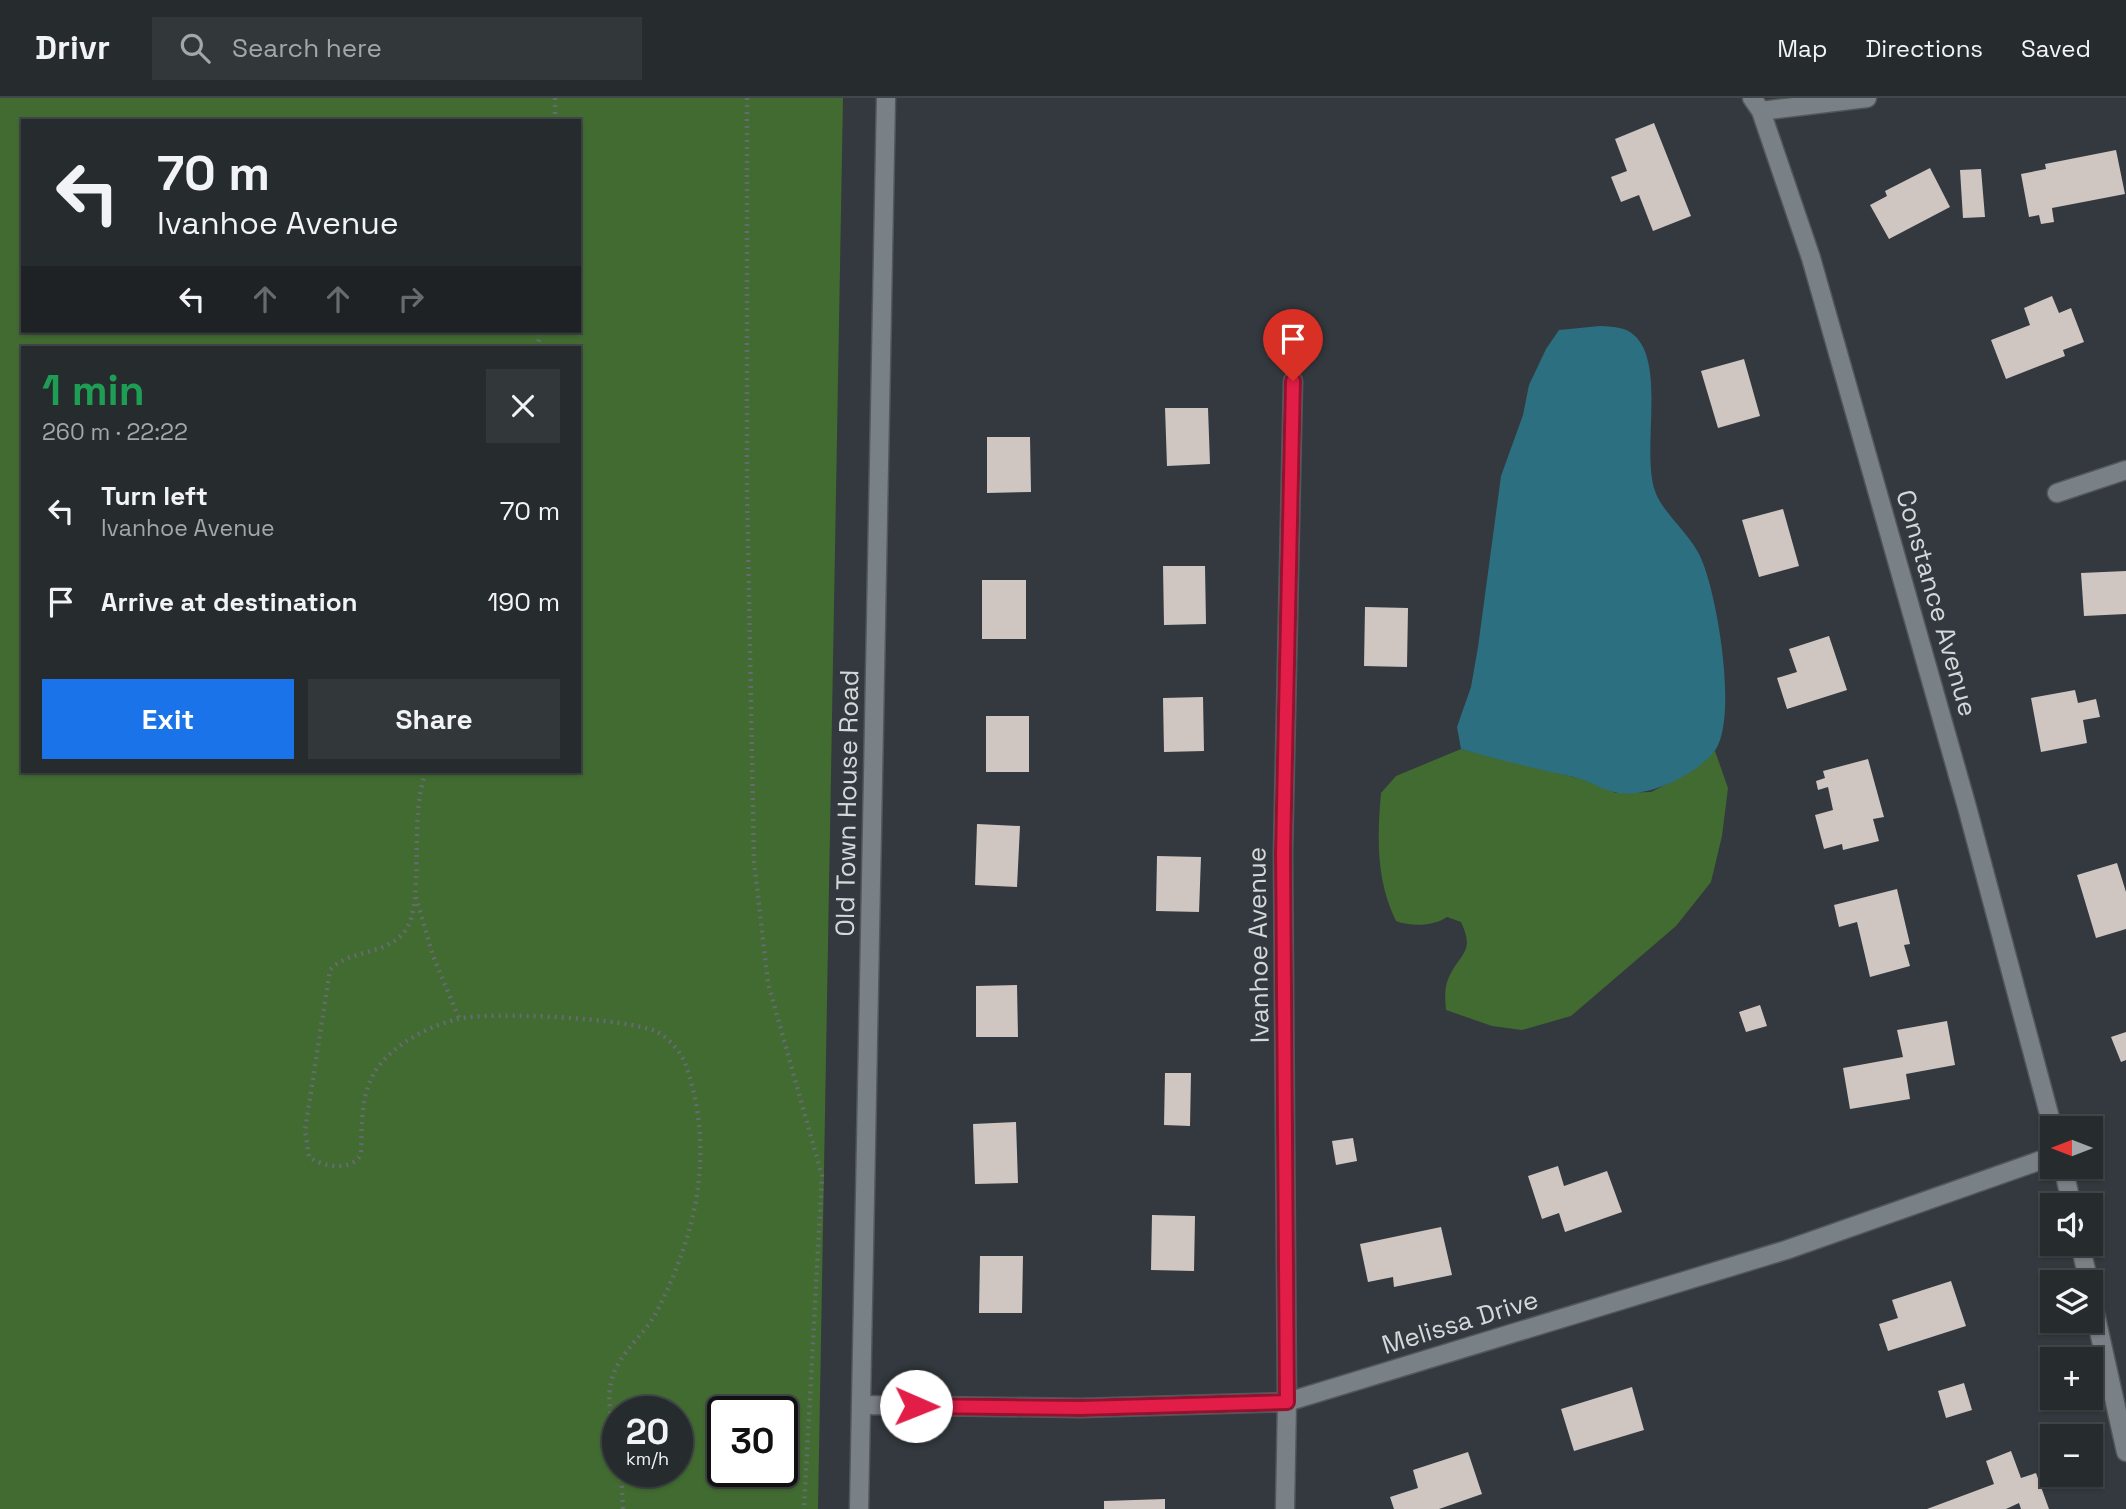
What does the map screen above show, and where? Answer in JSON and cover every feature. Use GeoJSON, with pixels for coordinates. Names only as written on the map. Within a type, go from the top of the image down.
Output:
{"type":"FeatureCollection","features":[{"type":"Feature","properties":{"kind":"street","name":"Old Town House Road"},"geometry":{"type":"LineString","coordinates":[[859,1509],[886,98]]}},
{"type":"Feature","properties":{"kind":"street"},"geometry":{"type":"LineString","coordinates":[[1756,104],[1867,98]]}},
{"type":"Feature","properties":{"kind":"street","name":"Constance Avenue"},"geometry":{"type":"LineString","coordinates":[[1756,104],[1819,285],[1967,807],[2050,1116]]}},
{"type":"Feature","properties":{"kind":"street","name":"Ivanhoe Avenue"},"geometry":{"type":"LineString","coordinates":[[1285,1509],[1287,1402],[1283,853],[1293,381]]}},
{"type":"Feature","properties":{"kind":"street"},"geometry":{"type":"LineString","coordinates":[[2057,493],[2126,470]]}},
{"type":"Feature","properties":{"kind":"street","name":"Melissa Drive"},"geometry":{"type":"LineString","coordinates":[[861,1405],[1081,1408],[1287,1402],[1787,1250],[2040,1161]]}},
{"type":"Feature","properties":{"kind":"street"},"geometry":{"type":"LineString","coordinates":[[2099,1333],[2126,1452]]}},
{"type":"Feature","properties":{"kind":"path"},"geometry":{"type":"LineString","coordinates":[[555,98],[555,119]]}},
{"type":"Feature","properties":{"kind":"path"},"geometry":{"type":"LineString","coordinates":[[747,98],[747,489],[754,861],[768,983],[822,1176],[804,1509]]}},
{"type":"Feature","properties":{"kind":"path"},"geometry":{"type":"LineString","coordinates":[[426,773],[417,802],[415,893],[411,920],[396,940],[370,953],[338,962],[330,970],[305,1130],[309,1157],[316,1162],[349,1166],[357,1162],[361,1154],[365,1098],[370,1080],[379,1065],[392,1052],[431,1027],[459,1018],[604,1020],[658,1032],[673,1044],[684,1061],[698,1131],[701,1171],[696,1212],[683,1251],[655,1315],[614,1370],[611,1396]]}},
{"type":"Feature","properties":{"kind":"path"},"geometry":{"type":"LineString","coordinates":[[415,893],[433,956],[459,1018]]}},
{"type":"Feature","properties":{"kind":"path"},"geometry":{"type":"LineString","coordinates":[[622,1487],[623,1509]]}},
{"type":"Feature","properties":{"kind":"green space"},"geometry":{"type":"Polygon","coordinates":[[[0,98],[843,98],[818,1509],[0,1509],[0,98]]]}},
{"type":"Feature","properties":{"kind":"green space"},"geometry":{"type":"Polygon","coordinates":[[[1461,749],[1582,779],[1616,793],[1651,792],[1684,775],[1715,751],[1728,788],[1722,836],[1711,882],[1676,926],[1571,1016],[1522,1030],[1492,1026],[1446,1010],[1447,981],[1467,946],[1461,922],[1447,917],[1429,924],[1402,923],[1396,921],[1389,906],[1381,874],[1381,793],[1396,776],[1461,749]]]}},
{"type":"Feature","properties":{"kind":"water"},"geometry":{"type":"Polygon","coordinates":[[[1600,326],[1627,330],[1635,336],[1644,350],[1651,387],[1650,454],[1655,491],[1663,507],[1695,547],[1707,573],[1723,656],[1725,686],[1725,713],[1721,736],[1714,752],[1694,770],[1668,784],[1626,794],[1609,791],[1579,778],[1461,749],[1457,727],[1471,687],[1501,476],[1523,415],[1529,385],[1546,349],[1559,330],[1600,326]]]}},
{"type":"Feature","properties":{"kind":"building"},"geometry":{"type":"Polygon","coordinates":[[[1654,123],[1691,216],[1653,231],[1639,195],[1621,202],[1611,177],[1627,171],[1615,139],[1654,123]]]}},
{"type":"Feature","properties":{"kind":"building"},"geometry":{"type":"Polygon","coordinates":[[[2116,150],[2125,194],[2052,208],[2054,222],[2041,224],[2039,215],[2029,217],[2021,174],[2046,169],[2045,164],[2116,150]]]}},
{"type":"Feature","properties":{"kind":"building"},"geometry":{"type":"Polygon","coordinates":[[[1930,168],[1950,207],[1889,239],[1870,205],[1887,196],[1885,191],[1930,168]]]}},
{"type":"Feature","properties":{"kind":"building"},"geometry":{"type":"Polygon","coordinates":[[[1981,169],[1985,217],[1963,218],[1960,170],[1981,169]]]}},
{"type":"Feature","properties":{"kind":"building"},"geometry":{"type":"Polygon","coordinates":[[[2052,296],[2059,313],[2071,308],[2084,342],[2063,350],[2065,356],[2006,379],[1991,340],[2030,325],[2024,308],[2052,296]]]}},
{"type":"Feature","properties":{"kind":"building"},"geometry":{"type":"Polygon","coordinates":[[[1744,359],[1760,416],[1718,428],[1701,371],[1744,359]]]}},
{"type":"Feature","properties":{"kind":"building"},"geometry":{"type":"Polygon","coordinates":[[[1165,408],[1208,408],[1210,464],[1167,466],[1165,408]]]}},
{"type":"Feature","properties":{"kind":"building"},"geometry":{"type":"Polygon","coordinates":[[[987,437],[1030,437],[1031,492],[987,493],[987,437]]]}},
{"type":"Feature","properties":{"kind":"building"},"geometry":{"type":"Polygon","coordinates":[[[1783,509],[1799,566],[1759,577],[1742,520],[1783,509]]]}},
{"type":"Feature","properties":{"kind":"building"},"geometry":{"type":"Polygon","coordinates":[[[1163,566],[1205,566],[1206,624],[1164,625],[1163,566]]]}},
{"type":"Feature","properties":{"kind":"building"},"geometry":{"type":"Polygon","coordinates":[[[2126,571],[2126,614],[2084,616],[2081,573],[2126,571]]]}},
{"type":"Feature","properties":{"kind":"building"},"geometry":{"type":"Polygon","coordinates":[[[982,580],[1026,580],[1026,639],[982,639],[982,580]]]}},
{"type":"Feature","properties":{"kind":"building"},"geometry":{"type":"Polygon","coordinates":[[[1365,607],[1408,608],[1407,667],[1364,666],[1365,607]]]}},
{"type":"Feature","properties":{"kind":"building"},"geometry":{"type":"Polygon","coordinates":[[[1829,636],[1847,690],[1787,709],[1777,678],[1797,672],[1789,649],[1829,636]]]}},
{"type":"Feature","properties":{"kind":"building"},"geometry":{"type":"Polygon","coordinates":[[[2075,690],[2078,703],[2096,699],[2100,717],[2083,720],[2087,743],[2041,752],[2031,698],[2075,690]]]}},
{"type":"Feature","properties":{"kind":"building"},"geometry":{"type":"Polygon","coordinates":[[[1203,697],[1204,751],[1164,752],[1163,698],[1203,697]]]}},
{"type":"Feature","properties":{"kind":"building"},"geometry":{"type":"Polygon","coordinates":[[[986,716],[1029,716],[1029,772],[986,772],[986,716]]]}},
{"type":"Feature","properties":{"kind":"building"},"geometry":{"type":"Polygon","coordinates":[[[1868,759],[1884,817],[1873,819],[1879,841],[1843,850],[1842,844],[1824,849],[1815,815],[1833,810],[1828,787],[1818,790],[1816,781],[1825,778],[1823,771],[1868,759]]]}},
{"type":"Feature","properties":{"kind":"building"},"geometry":{"type":"Polygon","coordinates":[[[977,824],[1020,826],[1017,887],[975,885],[977,824]]]}},
{"type":"Feature","properties":{"kind":"building"},"geometry":{"type":"Polygon","coordinates":[[[1157,856],[1201,857],[1199,912],[1156,911],[1157,856]]]}},
{"type":"Feature","properties":{"kind":"building"},"geometry":{"type":"Polygon","coordinates":[[[2117,863],[2126,892],[2126,929],[2096,938],[2077,875],[2117,863]]]}},
{"type":"Feature","properties":{"kind":"building"},"geometry":{"type":"Polygon","coordinates":[[[1897,889],[1910,944],[1904,945],[1910,966],[1870,977],[1857,922],[1839,927],[1834,905],[1897,889]]]}},
{"type":"Feature","properties":{"kind":"building"},"geometry":{"type":"Polygon","coordinates":[[[1017,985],[1018,1037],[976,1037],[976,986],[1017,985]]]}},
{"type":"Feature","properties":{"kind":"building"},"geometry":{"type":"Polygon","coordinates":[[[1760,1005],[1767,1026],[1746,1032],[1739,1012],[1760,1005]]]}},
{"type":"Feature","properties":{"kind":"building"},"geometry":{"type":"Polygon","coordinates":[[[1947,1021],[1955,1065],[1906,1074],[1910,1099],[1850,1109],[1843,1068],[1903,1057],[1897,1030],[1947,1021]]]}},
{"type":"Feature","properties":{"kind":"building"},"geometry":{"type":"Polygon","coordinates":[[[2126,1032],[2126,1060],[2121,1062],[2111,1037],[2126,1032]]]}},
{"type":"Feature","properties":{"kind":"building"},"geometry":{"type":"Polygon","coordinates":[[[1165,1073],[1191,1073],[1190,1126],[1164,1125],[1165,1073]]]}},
{"type":"Feature","properties":{"kind":"building"},"geometry":{"type":"Polygon","coordinates":[[[1016,1122],[1018,1183],[975,1184],[973,1124],[1016,1122]]]}},
{"type":"Feature","properties":{"kind":"building"},"geometry":{"type":"Polygon","coordinates":[[[1353,1138],[1357,1161],[1336,1165],[1332,1141],[1353,1138]]]}},
{"type":"Feature","properties":{"kind":"building"},"geometry":{"type":"Polygon","coordinates":[[[1558,1166],[1564,1186],[1607,1171],[1622,1212],[1565,1232],[1559,1213],[1542,1219],[1528,1176],[1558,1166]]]}},
{"type":"Feature","properties":{"kind":"building"},"geometry":{"type":"Polygon","coordinates":[[[1152,1215],[1195,1216],[1194,1271],[1151,1270],[1152,1215]]]}},
{"type":"Feature","properties":{"kind":"building"},"geometry":{"type":"Polygon","coordinates":[[[1441,1227],[1452,1275],[1394,1287],[1393,1277],[1368,1282],[1360,1244],[1441,1227]]]}},
{"type":"Feature","properties":{"kind":"building"},"geometry":{"type":"Polygon","coordinates":[[[980,1256],[1023,1256],[1022,1313],[979,1313],[980,1256]]]}},
{"type":"Feature","properties":{"kind":"building"},"geometry":{"type":"Polygon","coordinates":[[[1951,1281],[1966,1326],[1888,1351],[1879,1324],[1898,1318],[1892,1300],[1951,1281]]]}},
{"type":"Feature","properties":{"kind":"building"},"geometry":{"type":"Polygon","coordinates":[[[1964,1383],[1972,1410],[1946,1418],[1938,1391],[1964,1383]]]}},
{"type":"Feature","properties":{"kind":"building"},"geometry":{"type":"Polygon","coordinates":[[[1632,1387],[1644,1430],[1574,1451],[1561,1409],[1632,1387]]]}},
{"type":"Feature","properties":{"kind":"building"},"geometry":{"type":"Polygon","coordinates":[[[2011,1451],[2021,1478],[2036,1473],[2049,1509],[2021,1509],[2019,1503],[2006,1509],[1927,1509],[1994,1484],[1986,1461],[2011,1451]]]}},
{"type":"Feature","properties":{"kind":"building"},"geometry":{"type":"Polygon","coordinates":[[[1468,1452],[1482,1494],[1439,1509],[1394,1509],[1390,1497],[1418,1488],[1413,1470],[1468,1452]]]}},
{"type":"Feature","properties":{"kind":"building"},"geometry":{"type":"Polygon","coordinates":[[[1165,1499],[1165,1509],[1104,1509],[1104,1501],[1165,1499]]]}},
{"type":"Feature","properties":{"kind":"route"},"geometry":{"type":"LineString","coordinates":[[916,1406],[1081,1408],[1287,1402],[1283,853],[1293,381]]}}]}
